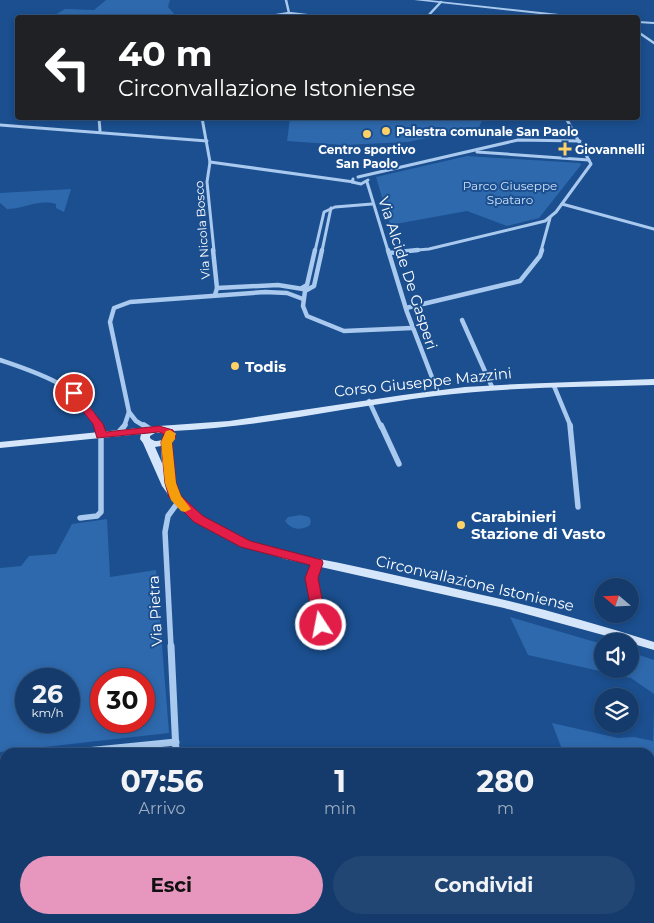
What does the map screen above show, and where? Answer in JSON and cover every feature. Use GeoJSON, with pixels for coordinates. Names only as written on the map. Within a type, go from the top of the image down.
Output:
{"type":"FeatureCollection","features":[{"type":"Feature","properties":{"kind":"main road","name":"Corso Giuseppe Mazzini"},"geometry":{"type":"LineString","coordinates":[[116,435],[156,430],[198,428],[369,401],[492,387],[654,382]]}},
{"type":"Feature","properties":{"kind":"main road","name":"Corso Giuseppe Mazzini"},"geometry":{"type":"LineString","coordinates":[[168,440],[198,428]]}},
{"type":"Feature","properties":{"kind":"main road"},"geometry":{"type":"LineString","coordinates":[[146,441],[145,435],[156,430],[169,432],[167,465],[177,499]]}},
{"type":"Feature","properties":{"kind":"main road"},"geometry":{"type":"LineString","coordinates":[[0,445],[116,435],[159,444],[168,440]]}},
{"type":"Feature","properties":{"kind":"main road","name":"Circonvallazione Istoniense"},"geometry":{"type":"LineString","coordinates":[[146,441],[162,479],[177,499],[199,519],[246,544],[317,563],[500,602],[586,624],[654,646]]}},
{"type":"Feature","properties":{"kind":"street"},"geometry":{"type":"LineString","coordinates":[[286,0],[289,14]]}},
{"type":"Feature","properties":{"kind":"street"},"geometry":{"type":"LineString","coordinates":[[416,0],[565,15]]}},
{"type":"Feature","properties":{"kind":"street"},"geometry":{"type":"LineString","coordinates":[[429,15],[441,2]]}},
{"type":"Feature","properties":{"kind":"street"},"geometry":{"type":"LineString","coordinates":[[282,15],[300,15]]}},
{"type":"Feature","properties":{"kind":"street"},"geometry":{"type":"LineString","coordinates":[[640,22],[654,23]]}},
{"type":"Feature","properties":{"kind":"street"},"geometry":{"type":"LineString","coordinates":[[640,33],[654,43]]}},
{"type":"Feature","properties":{"kind":"street"},"geometry":{"type":"LineString","coordinates":[[99,120],[100,131]]}},
{"type":"Feature","properties":{"kind":"street"},"geometry":{"type":"LineString","coordinates":[[202,120],[210,162],[353,181],[358,177],[518,140],[536,138],[580,141]]}},
{"type":"Feature","properties":{"kind":"street"},"geometry":{"type":"LineString","coordinates":[[406,308],[498,288],[520,281],[537,262],[550,218],[591,164],[567,120]]}},
{"type":"Feature","properties":{"kind":"street"},"geometry":{"type":"LineString","coordinates":[[0,125],[100,131],[207,141]]}},
{"type":"Feature","properties":{"kind":"street"},"geometry":{"type":"LineString","coordinates":[[472,152],[589,160]]}},
{"type":"Feature","properties":{"kind":"street","name":"Via Nicola Bosco"},"geometry":{"type":"LineString","coordinates":[[210,162],[207,182],[217,288],[215,295]]}},
{"type":"Feature","properties":{"kind":"street"},"geometry":{"type":"LineString","coordinates":[[359,184],[367,180],[372,174]]}},
{"type":"Feature","properties":{"kind":"street"},"geometry":{"type":"LineString","coordinates":[[358,177],[367,180]]}},
{"type":"Feature","properties":{"kind":"street","name":"Via Alcide De Gasperi"},"geometry":{"type":"LineString","coordinates":[[367,180],[372,204],[412,328],[438,393]]}},
{"type":"Feature","properties":{"kind":"street","name":"Via Alcide De Gasperi"},"geometry":{"type":"LineString","coordinates":[[353,181],[368,188]]}},
{"type":"Feature","properties":{"kind":"street"},"geometry":{"type":"LineString","coordinates":[[372,204],[330,208],[324,212],[307,285],[304,290],[303,299],[307,316],[344,331],[412,328]]}},
{"type":"Feature","properties":{"kind":"street"},"geometry":{"type":"LineString","coordinates":[[562,204],[654,229]]}},
{"type":"Feature","properties":{"kind":"street"},"geometry":{"type":"LineString","coordinates":[[217,288],[278,285],[304,290],[314,286],[330,208]]}},
{"type":"Feature","properties":{"kind":"street"},"geometry":{"type":"LineString","coordinates":[[389,253],[429,249],[528,226],[550,218]]}},
{"type":"Feature","properties":{"kind":"street"},"geometry":{"type":"LineString","coordinates":[[317,244],[324,244]]}},
{"type":"Feature","properties":{"kind":"street"},"geometry":{"type":"LineString","coordinates":[[311,266],[319,267]]}},
{"type":"Feature","properties":{"kind":"street"},"geometry":{"type":"LineString","coordinates":[[116,435],[126,424],[129,412],[110,322],[114,308],[130,302],[276,292],[296,294],[303,299]]}},
{"type":"Feature","properties":{"kind":"street"},"geometry":{"type":"LineString","coordinates":[[462,320],[492,387]]}},
{"type":"Feature","properties":{"kind":"street"},"geometry":{"type":"LineString","coordinates":[[0,360],[74,393],[98,424],[101,436],[101,512],[97,516],[80,518]]}},
{"type":"Feature","properties":{"kind":"street"},"geometry":{"type":"LineString","coordinates":[[554,386],[572,430],[578,507]]}},
{"type":"Feature","properties":{"kind":"street"},"geometry":{"type":"LineString","coordinates":[[369,401],[399,464]]}},
{"type":"Feature","properties":{"kind":"street"},"geometry":{"type":"LineString","coordinates":[[129,412],[145,427],[156,430]]}},
{"type":"Feature","properties":{"kind":"street","name":"Via Pietra"},"geometry":{"type":"LineString","coordinates":[[176,748],[165,532],[168,516],[177,499]]}},
{"type":"Feature","properties":{"kind":"street"},"geometry":{"type":"LineString","coordinates":[[317,563],[312,578],[325,646]]}},
{"type":"Feature","properties":{"kind":"street"},"geometry":{"type":"LineString","coordinates":[[116,748],[176,742]]}},
{"type":"Feature","properties":{"kind":"green space"},"geometry":{"type":"Polygon","coordinates":[[[106,0],[170,0],[168,7],[175,15],[54,15],[65,9],[94,10],[106,0]]]}},
{"type":"Feature","properties":{"kind":"green space","name":"Centro sportivo San Paolo"},"geometry":{"type":"Polygon","coordinates":[[[290,120],[482,120],[479,127],[408,142],[344,145],[287,141],[290,120]]]}},
{"type":"Feature","properties":{"kind":"green space","name":"Parco Giuseppe Spataro"},"geometry":{"type":"Polygon","coordinates":[[[467,156],[580,163],[581,165],[539,218],[507,226],[467,211],[390,225],[376,177],[467,156]]]}},
{"type":"Feature","properties":{"kind":"green space"},"geometry":{"type":"Polygon","coordinates":[[[71,189],[64,212],[56,208],[56,204],[49,203],[37,203],[7,209],[0,203],[0,193],[71,189]]]}},
{"type":"Feature","properties":{"kind":"green space"},"geometry":{"type":"Polygon","coordinates":[[[300,515],[309,517],[310,525],[297,529],[285,521],[288,517],[300,515]]]}},
{"type":"Feature","properties":{"kind":"green space"},"geometry":{"type":"Polygon","coordinates":[[[107,519],[110,577],[156,570],[169,733],[36,748],[0,748],[0,568],[21,566],[29,556],[56,554],[72,524],[107,519]]]}},
{"type":"Feature","properties":{"kind":"green space"},"geometry":{"type":"Polygon","coordinates":[[[510,617],[594,642],[594,670],[528,655],[510,617]]]}},
{"type":"Feature","properties":{"kind":"green space"},"geometry":{"type":"Polygon","coordinates":[[[639,655],[654,660],[654,694],[631,678],[639,678],[639,655]]]}},
{"type":"Feature","properties":{"kind":"green space"},"geometry":{"type":"Polygon","coordinates":[[[654,711],[654,748],[561,748],[552,723],[618,738],[634,737],[653,741],[654,711]]]}},
{"type":"Feature","properties":{"kind":"slow traffic"},"geometry":{"type":"LineString","coordinates":[[170,433],[171,437],[166,442],[170,483],[175,497],[185,509]]}},
{"type":"Feature","properties":{"kind":"place","name":"Palestra comunale San Paolo"},"geometry":{"type":"Point","coordinates":[386,131]}},
{"type":"Feature","properties":{"kind":"place","name":"Centro sportivo San Paolo"},"geometry":{"type":"Point","coordinates":[367,134]}},
{"type":"Feature","properties":{"kind":"place","name":"Giovannelli"},"geometry":{"type":"Point","coordinates":[565,149]}},
{"type":"Feature","properties":{"kind":"place","name":"Todis"},"geometry":{"type":"Point","coordinates":[235,366]}},
{"type":"Feature","properties":{"kind":"place","name":"Carabinieri Stazione di Vasto"},"geometry":{"type":"Point","coordinates":[461,525]}},
{"type":"Feature","properties":{"kind":"route"},"geometry":{"type":"LineString","coordinates":[[74,393],[86,405],[98,424],[101,436],[159,429],[171,434],[170,439],[166,442],[170,483],[175,497],[199,519],[246,544],[317,563],[312,578],[321,625]]}}]}
